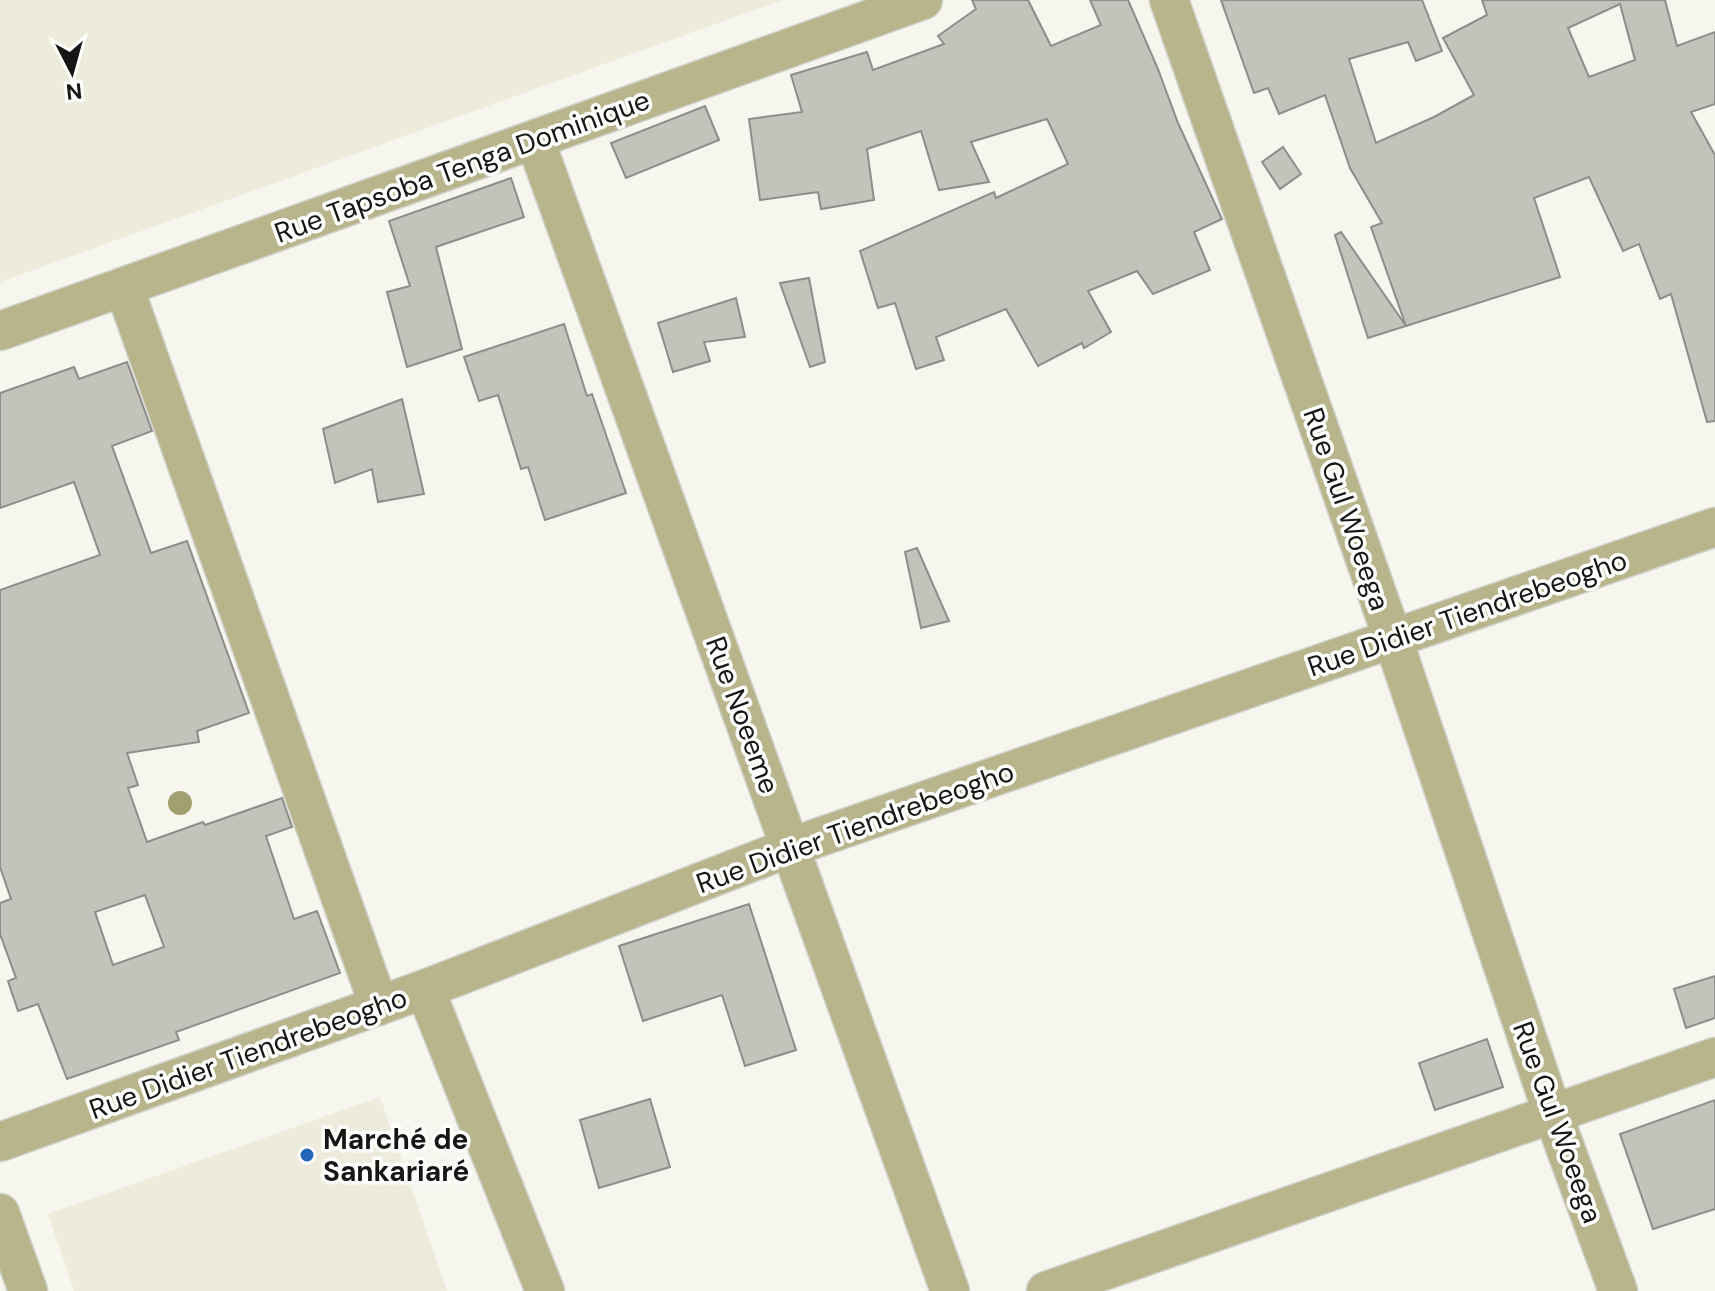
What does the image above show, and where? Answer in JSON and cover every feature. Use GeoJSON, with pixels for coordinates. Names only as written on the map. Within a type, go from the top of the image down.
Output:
{"type":"FeatureCollection","features":[{"type":"Feature","properties":{"kind":"street","name":"Rue Tapsoba Tenga Dominique"},"geometry":{"type":"LineString","coordinates":[[0,331],[923,0]]}},
{"type":"Feature","properties":{"kind":"street","name":"Rue Gul Woeega"},"geometry":{"type":"LineString","coordinates":[[1169,0],[1393,639],[1552,1112],[1618,1291]]}},
{"type":"Feature","properties":{"kind":"street","name":"Rue Noeeme"},"geometry":{"type":"LineString","coordinates":[[535,140],[950,1291]]}},
{"type":"Feature","properties":{"kind":"street"},"geometry":{"type":"LineString","coordinates":[[124,287],[379,1006]]}},
{"type":"Feature","properties":{"kind":"street","name":"Rue Didier Tiendrebeogho"},"geometry":{"type":"LineString","coordinates":[[3,1130],[379,1006],[791,847],[1715,527]]}},
{"type":"Feature","properties":{"kind":"street"},"geometry":{"type":"LineString","coordinates":[[425,989],[545,1291]]}},
{"type":"Feature","properties":{"kind":"street"},"geometry":{"type":"LineString","coordinates":[[1046,1291],[1715,1057]]}},
{"type":"Feature","properties":{"kind":"street"},"geometry":{"type":"LineString","coordinates":[[0,1213],[28,1291]]}},
{"type":"Feature","properties":{"kind":"shaded area"},"geometry":{"type":"Polygon","coordinates":[[[0,0],[782,0],[0,282],[0,0]]]}},
{"type":"Feature","properties":{"kind":"shaded area","name":"Marché de Sankariaré"},"geometry":{"type":"Polygon","coordinates":[[[380,1097],[447,1291],[74,1291],[48,1214],[380,1097]]]}},
{"type":"Feature","properties":{"kind":"building"},"geometry":{"type":"Polygon","coordinates":[[[972,0],[1028,0],[1051,46],[1101,25],[1090,0],[1128,0],[1178,123],[1222,219],[1194,232],[1210,270],[1153,294],[1137,271],[1088,291],[1111,332],[1084,348],[1082,343],[1038,366],[1006,309],[936,337],[944,360],[916,369],[895,303],[878,308],[860,251],[994,192],[996,198],[1068,164],[1047,119],[971,142],[989,182],[939,190],[921,131],[867,149],[874,200],[821,209],[818,192],[760,200],[749,119],[802,112],[791,75],[867,52],[873,70],[944,44],[938,36],[976,9],[972,0]]]}},
{"type":"Feature","properties":{"kind":"building"},"geometry":{"type":"Polygon","coordinates":[[[1221,0],[1422,0],[1442,51],[1416,61],[1408,42],[1349,59],[1376,143],[1474,95],[1443,38],[1487,15],[1482,0],[1665,0],[1677,46],[1715,32],[1715,104],[1691,112],[1715,155],[1715,421],[1707,422],[1671,294],[1660,299],[1639,244],[1623,251],[1589,177],[1534,198],[1560,277],[1406,326],[1371,227],[1382,223],[1350,168],[1325,95],[1279,114],[1268,88],[1254,93],[1221,0]],[[1620,4],[1568,28],[1589,77],[1635,60],[1620,4]]]}},
{"type":"Feature","properties":{"kind":"building"},"geometry":{"type":"Polygon","coordinates":[[[705,106],[719,140],[626,178],[611,143],[705,106]]]}},
{"type":"Feature","properties":{"kind":"building"},"geometry":{"type":"Polygon","coordinates":[[[1283,147],[1301,174],[1280,189],[1262,162],[1283,147]]]}},
{"type":"Feature","properties":{"kind":"building"},"geometry":{"type":"Polygon","coordinates":[[[511,178],[524,217],[436,247],[462,349],[407,367],[387,292],[410,286],[389,221],[511,178]]]}},
{"type":"Feature","properties":{"kind":"building"},"geometry":{"type":"Polygon","coordinates":[[[1341,232],[1406,326],[1368,338],[1335,235],[1341,232]]]}},
{"type":"Feature","properties":{"kind":"building"},"geometry":{"type":"Polygon","coordinates":[[[809,278],[825,362],[810,367],[780,283],[809,278]]]}},
{"type":"Feature","properties":{"kind":"building"},"geometry":{"type":"Polygon","coordinates":[[[736,298],[745,337],[704,342],[710,361],[673,372],[658,323],[736,298]]]}},
{"type":"Feature","properties":{"kind":"building"},"geometry":{"type":"Polygon","coordinates":[[[564,324],[587,396],[592,394],[626,493],[545,520],[528,467],[521,469],[498,395],[479,401],[464,357],[564,324]]]}},
{"type":"Feature","properties":{"kind":"building"},"geometry":{"type":"Polygon","coordinates":[[[127,362],[152,431],[112,446],[151,553],[187,541],[249,713],[197,731],[199,742],[127,753],[138,785],[128,788],[147,842],[282,798],[292,827],[266,836],[294,919],[317,911],[340,973],[176,1032],[179,1040],[67,1079],[38,1004],[18,1011],[8,981],[16,978],[0,934],[0,903],[11,899],[0,867],[0,590],[100,555],[74,482],[0,508],[0,393],[74,367],[79,379],[127,362]],[[145,895],[95,912],[113,965],[164,947],[145,895]]]}},
{"type":"Feature","properties":{"kind":"building"},"geometry":{"type":"Polygon","coordinates":[[[402,399],[424,494],[378,502],[372,469],[335,483],[323,429],[402,399]]]}},
{"type":"Feature","properties":{"kind":"building"},"geometry":{"type":"Polygon","coordinates":[[[917,548],[949,621],[921,628],[905,552],[917,548]]]}},
{"type":"Feature","properties":{"kind":"building"},"geometry":{"type":"Polygon","coordinates":[[[749,904],[796,1050],[745,1066],[722,995],[643,1021],[619,946],[749,904]]]}},
{"type":"Feature","properties":{"kind":"building"},"geometry":{"type":"Polygon","coordinates":[[[1715,976],[1715,1018],[1686,1028],[1674,989],[1715,976]]]}},
{"type":"Feature","properties":{"kind":"building"},"geometry":{"type":"Polygon","coordinates":[[[1487,1039],[1503,1087],[1435,1110],[1419,1063],[1487,1039]]]}},
{"type":"Feature","properties":{"kind":"building"},"geometry":{"type":"Polygon","coordinates":[[[650,1099],[670,1167],[599,1188],[580,1120],[650,1099]]]}},
{"type":"Feature","properties":{"kind":"building"},"geometry":{"type":"Polygon","coordinates":[[[1715,1100],[1715,1209],[1653,1229],[1620,1134],[1715,1100]]]}},
{"type":"Feature","properties":{"kind":"place","name":"Marché de Sankariaré"},"geometry":{"type":"Point","coordinates":[307,1155]}}]}
